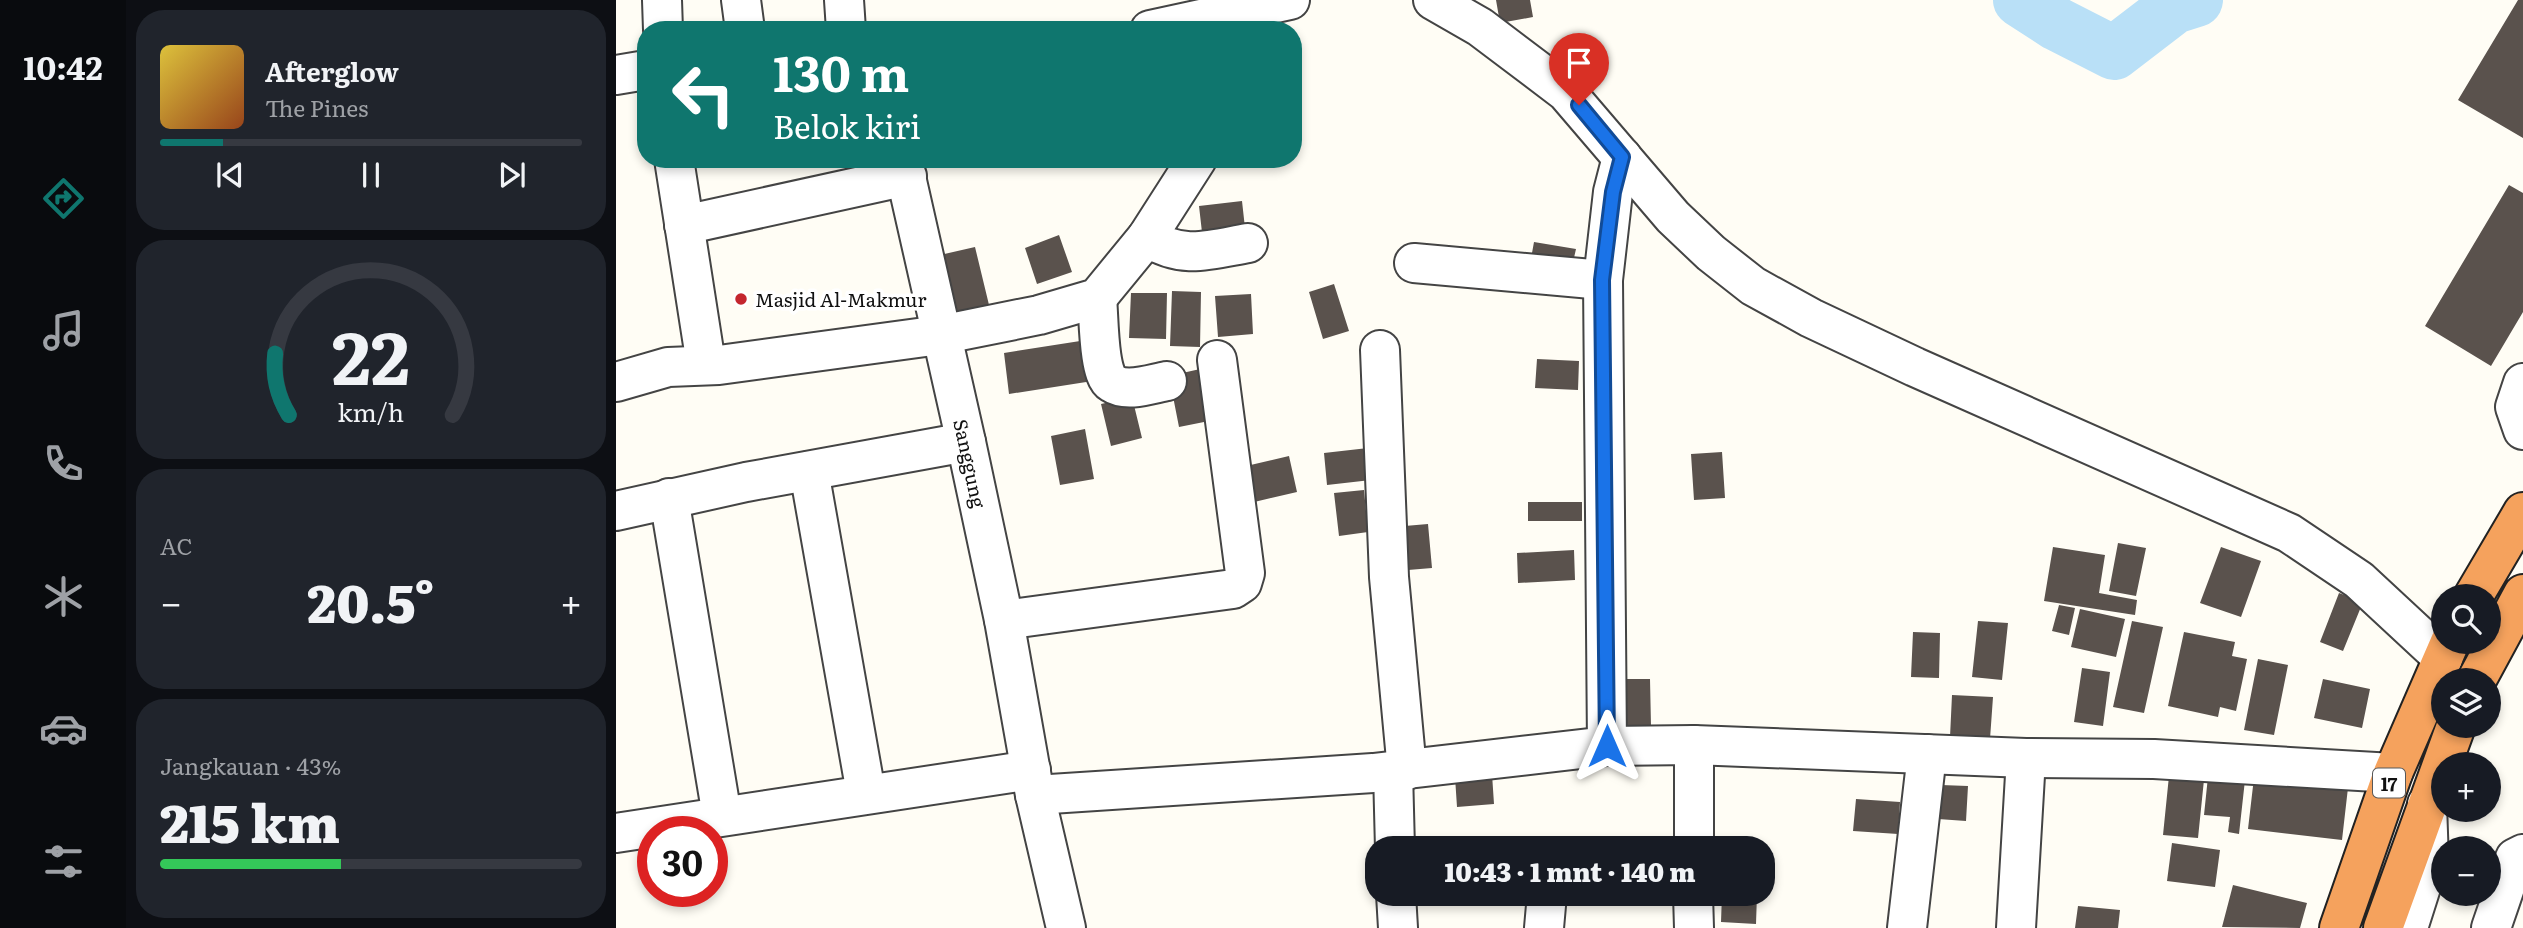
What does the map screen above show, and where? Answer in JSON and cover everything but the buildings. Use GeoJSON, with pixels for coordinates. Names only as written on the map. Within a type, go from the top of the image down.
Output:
{"type":"FeatureCollection","features":[{"type":"Feature","properties":{"kind":"highway"},"geometry":{"type":"LineString","coordinates":[[2481,584],[2523,512]]}},
{"type":"Feature","properties":{"kind":"highway"},"geometry":{"type":"LineString","coordinates":[[2483,668],[2523,594]]}},
{"type":"Feature","properties":{"kind":"highway","name":"17"},"geometry":{"type":"LineString","coordinates":[[2339,928],[2393,773],[2444,654]]}},
{"type":"Feature","properties":{"kind":"highway","name":"17"},"geometry":{"type":"LineString","coordinates":[[2382,928],[2426,801],[2451,738]]}},
{"type":"Feature","properties":{"kind":"street"},"geometry":{"type":"LineString","coordinates":[[662,0],[663,21]]}},
{"type":"Feature","properties":{"kind":"street"},"geometry":{"type":"LineString","coordinates":[[741,0],[744,21]]}},
{"type":"Feature","properties":{"kind":"street"},"geometry":{"type":"LineString","coordinates":[[844,0],[845,21]]}},
{"type":"Feature","properties":{"kind":"street"},"geometry":{"type":"LineString","coordinates":[[1233,21],[1252,19],[1290,0]]}},
{"type":"Feature","properties":{"kind":"street"},"geometry":{"type":"LineString","coordinates":[[1433,0],[1480,27],[1566,92],[1689,234],[1753,286],[1811,318],[1915,367],[2289,533],[2359,580],[2431,638]]}},
{"type":"Feature","properties":{"kind":"street"},"geometry":{"type":"LineString","coordinates":[[616,75],[637,72]]}},
{"type":"Feature","properties":{"kind":"street"},"geometry":{"type":"LineString","coordinates":[[1607,746],[1602,280],[1612,199],[1622,157]]}},
{"type":"Feature","properties":{"kind":"street"},"geometry":{"type":"LineString","coordinates":[[675,168],[706,364]]}},
{"type":"Feature","properties":{"kind":"street"},"geometry":{"type":"LineString","coordinates":[[684,225],[904,168]]}},
{"type":"Feature","properties":{"kind":"street","name":"Sanggung"},"geometry":{"type":"LineString","coordinates":[[904,168],[1004,620],[1033,782],[1066,928]]}},
{"type":"Feature","properties":{"kind":"street"},"geometry":{"type":"LineString","coordinates":[[616,382],[668,367],[940,335],[1039,315],[1097,298],[1147,237],[1191,168]]}},
{"type":"Feature","properties":{"kind":"street"},"geometry":{"type":"LineString","coordinates":[[1147,237],[1167,250],[1183,252],[1248,243]]}},
{"type":"Feature","properties":{"kind":"street"},"geometry":{"type":"LineString","coordinates":[[1413,263],[1602,280]]}},
{"type":"Feature","properties":{"kind":"street"},"geometry":{"type":"LineString","coordinates":[[1097,298],[1102,366],[1107,379],[1116,385],[1129,387],[1167,381]]}},
{"type":"Feature","properties":{"kind":"street"},"geometry":{"type":"LineString","coordinates":[[1380,350],[1400,771],[1396,836]]}},
{"type":"Feature","properties":{"kind":"street"},"geometry":{"type":"LineString","coordinates":[[1004,620],[1233,589],[1242,583],[1245,573],[1217,360]]}},
{"type":"Feature","properties":{"kind":"street"},"geometry":{"type":"LineString","coordinates":[[2523,383],[2515,407],[2523,430]]}},
{"type":"Feature","properties":{"kind":"street"},"geometry":{"type":"LineString","coordinates":[[616,511],[670,498],[966,442]]}},
{"type":"Feature","properties":{"kind":"street"},"geometry":{"type":"LineString","coordinates":[[809,471],[866,793]]}},
{"type":"Feature","properties":{"kind":"street"},"geometry":{"type":"LineString","coordinates":[[670,498],[722,816],[866,793],[1033,782],[1400,771],[1607,746],[1695,745],[2026,758],[2154,759],[2393,773]]}},
{"type":"Feature","properties":{"kind":"street"},"geometry":{"type":"LineString","coordinates":[[1694,836],[1695,745]]}},
{"type":"Feature","properties":{"kind":"street"},"geometry":{"type":"LineString","coordinates":[[1907,928],[1927,754]]}},
{"type":"Feature","properties":{"kind":"street"},"geometry":{"type":"LineString","coordinates":[[2016,928],[2026,758]]}},
{"type":"Feature","properties":{"kind":"street"},"geometry":{"type":"LineString","coordinates":[[2408,928],[2429,862],[2426,801]]}},
{"type":"Feature","properties":{"kind":"street"},"geometry":{"type":"LineString","coordinates":[[616,833],[637,830]]}},
{"type":"Feature","properties":{"kind":"street"},"geometry":{"type":"LineString","coordinates":[[2491,928],[2515,858],[2523,854]]}},
{"type":"Feature","properties":{"kind":"street"},"geometry":{"type":"LineString","coordinates":[[1397,906],[1398,928]]}},
{"type":"Feature","properties":{"kind":"street"},"geometry":{"type":"LineString","coordinates":[[1545,928],[1546,906]]}},
{"type":"Feature","properties":{"kind":"street"},"geometry":{"type":"LineString","coordinates":[[1693,906],[1694,928]]}},
{"type":"Feature","properties":{"kind":"waterway"},"geometry":{"type":"LineString","coordinates":[[2020,0],[2057,24],[2114,53],[2174,7],[2196,0]]}},
{"type":"Feature","properties":{"kind":"place","name":"Masjid Al-Makmur"},"geometry":{"type":"Point","coordinates":[741,299]}},
{"type":"Feature","properties":{"kind":"route"},"geometry":{"type":"LineString","coordinates":[[1579,105],[1622,157],[1613,192],[1602,280],[1607,746]]}}]}
